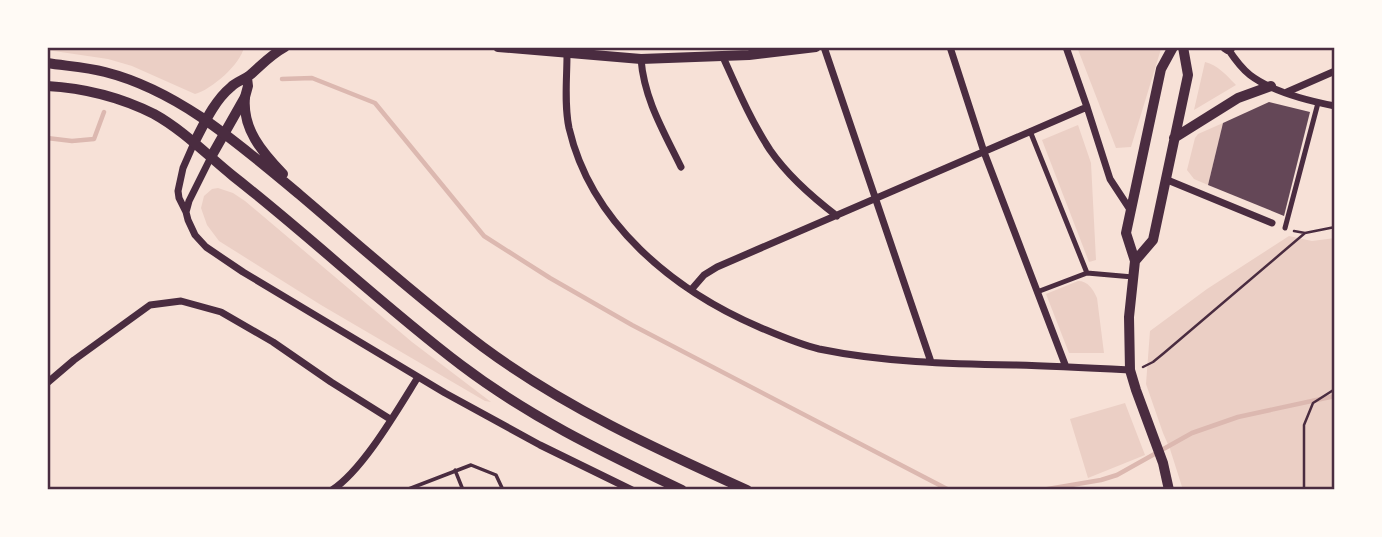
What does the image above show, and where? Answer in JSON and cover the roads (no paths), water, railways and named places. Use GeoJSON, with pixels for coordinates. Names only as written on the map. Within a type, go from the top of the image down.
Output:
{"type":"FeatureCollection","features":[{"type":"Feature","properties":{"kind":"main road"},"geometry":{"type":"LineString","coordinates":[[194,143],[218,101],[230,87],[247,78],[270,56],[285,47]]}},
{"type":"Feature","properties":{"kind":"main road"},"geometry":{"type":"LineString","coordinates":[[498,47],[568,54],[615,52],[641,59],[723,57],[816,47]]}},
{"type":"Feature","properties":{"kind":"main road"},"geometry":{"type":"LineString","coordinates":[[1169,490],[1163,463],[1130,370],[1129,330],[1135,261],[1126,233],[1161,69],[1173,47]]}},
{"type":"Feature","properties":{"kind":"main road"},"geometry":{"type":"LineString","coordinates":[[1135,261],[1153,240],[1188,75],[1183,47]]}},
{"type":"Feature","properties":{"kind":"main road"},"geometry":{"type":"LineString","coordinates":[[47,63],[105,72],[133,82],[169,98],[206,120],[453,323],[525,376],[606,422],[747,490]]}},
{"type":"Feature","properties":{"kind":"main road"},"geometry":{"type":"LineString","coordinates":[[247,78],[245,114],[249,129],[264,154],[345,234]]}},
{"type":"Feature","properties":{"kind":"main road"},"geometry":{"type":"LineString","coordinates":[[47,86],[98,93],[156,116],[194,143],[486,383],[556,428],[682,490]]}},
{"type":"Feature","properties":{"kind":"main road"},"geometry":{"type":"LineString","coordinates":[[1174,138],[1238,98],[1271,86]]}},
{"type":"Feature","properties":{"kind":"main road"},"geometry":{"type":"LineString","coordinates":[[211,157],[245,97]]}},
{"type":"Feature","properties":{"kind":"street"},"geometry":{"type":"LineString","coordinates":[[824,47],[931,362]]}},
{"type":"Feature","properties":{"kind":"street"},"geometry":{"type":"LineString","coordinates":[[950,47],[984,152],[1066,368]]}},
{"type":"Feature","properties":{"kind":"street"},"geometry":{"type":"LineString","coordinates":[[1066,47],[1110,179],[1131,211]]}},
{"type":"Feature","properties":{"kind":"street"},"geometry":{"type":"LineString","coordinates":[[1228,48],[1250,75],[1287,92],[1335,106]]}},
{"type":"Feature","properties":{"kind":"street"},"geometry":{"type":"LineString","coordinates":[[568,54],[568,126],[584,174],[606,211],[632,241],[660,267],[732,315],[804,345],[858,355],[931,362],[1130,370]]}},
{"type":"Feature","properties":{"kind":"street"},"geometry":{"type":"LineString","coordinates":[[723,57],[769,148],[792,177],[837,215]]}},
{"type":"Feature","properties":{"kind":"street"},"geometry":{"type":"LineString","coordinates":[[641,59],[647,94],[681,167]]}},
{"type":"Feature","properties":{"kind":"street"},"geometry":{"type":"LineString","coordinates":[[1287,92],[1335,71]]}},
{"type":"Feature","properties":{"kind":"street"},"geometry":{"type":"LineString","coordinates":[[1285,228],[1318,103]]}},
{"type":"Feature","properties":{"kind":"street"},"geometry":{"type":"LineString","coordinates":[[691,290],[704,275],[717,268],[1087,107]]}},
{"type":"Feature","properties":{"kind":"street"},"geometry":{"type":"LineString","coordinates":[[1030,131],[1087,273]]}},
{"type":"Feature","properties":{"kind":"street"},"geometry":{"type":"LineString","coordinates":[[194,143],[183,169],[178,191],[195,235],[206,247],[418,377],[540,445],[632,490]]}},
{"type":"Feature","properties":{"kind":"street"},"geometry":{"type":"LineString","coordinates":[[186,212],[211,157]]}},
{"type":"Feature","properties":{"kind":"street"},"geometry":{"type":"LineString","coordinates":[[1165,179],[1272,223]]}},
{"type":"Feature","properties":{"kind":"street"},"geometry":{"type":"LineString","coordinates":[[1037,292],[1087,273],[1133,277]]}},
{"type":"Feature","properties":{"kind":"street"},"geometry":{"type":"LineString","coordinates":[[47,383],[150,305],[181,301],[221,312],[273,342],[390,419]]}},
{"type":"Feature","properties":{"kind":"street"},"geometry":{"type":"LineString","coordinates":[[332,490],[353,471],[418,377]]}},
{"type":"Feature","properties":{"kind":"lane"},"geometry":{"type":"LineString","coordinates":[[406,490],[471,465],[496,475],[503,490]]}},
{"type":"Feature","properties":{"kind":"lane"},"geometry":{"type":"LineString","coordinates":[[455,470],[463,490]]}},
{"type":"Feature","properties":{"kind":"waterway"},"geometry":{"type":"LineString","coordinates":[[282,79],[312,78],[375,103],[484,236],[550,278],[632,325],[949,490]]}},
{"type":"Feature","properties":{"kind":"waterway"},"geometry":{"type":"LineString","coordinates":[[47,138],[72,141],[94,139],[104,112]]}},
{"type":"Feature","properties":{"kind":"waterway"},"geometry":{"type":"LineString","coordinates":[[1042,490],[1117,475],[1192,433],[1238,417],[1335,396]]}}]}
